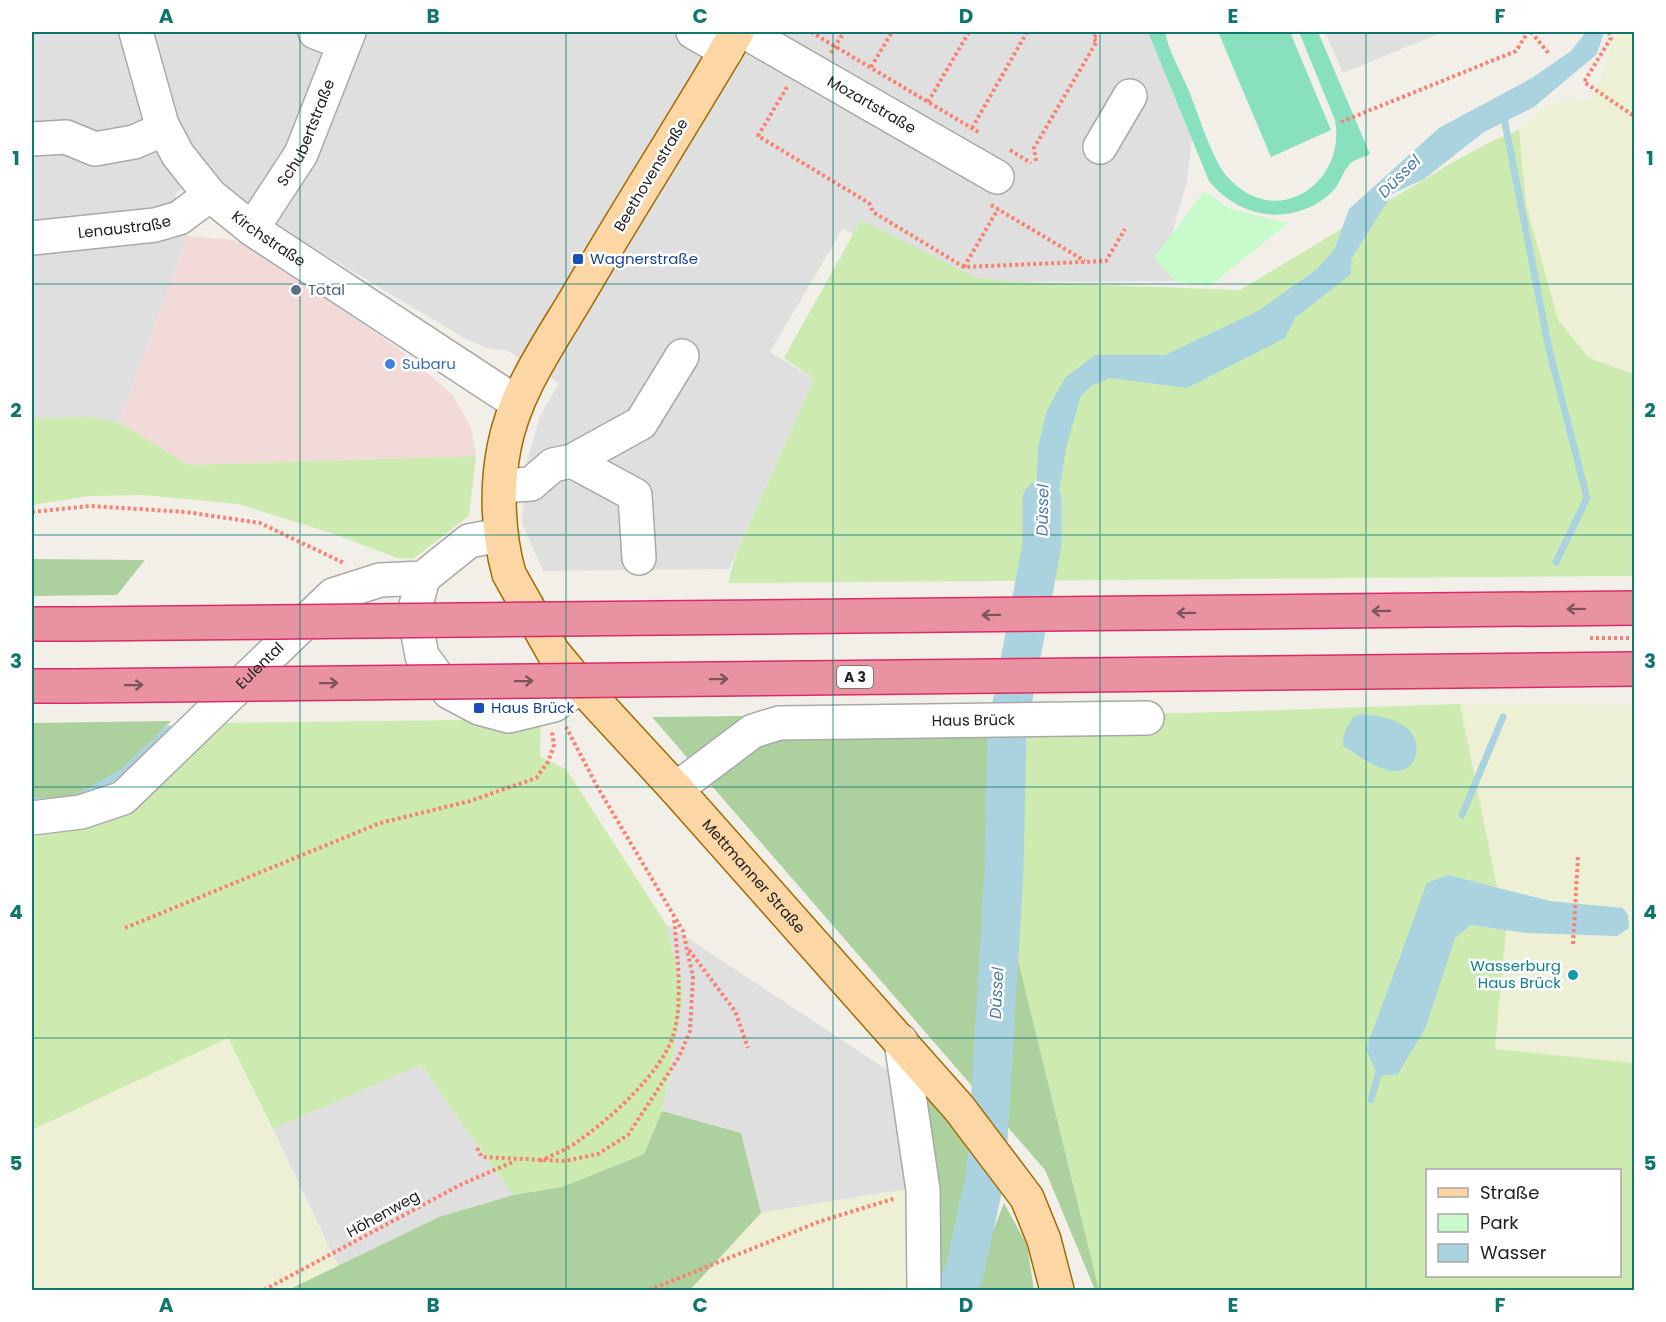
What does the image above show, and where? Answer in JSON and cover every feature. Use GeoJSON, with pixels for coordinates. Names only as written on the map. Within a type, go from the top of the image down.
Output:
{"type":"FeatureCollection","features":[{"type":"Feature","properties":{"kind":"highway"},"geometry":{"type":"LineString","coordinates":[[32,624],[1635,608]]}},
{"type":"Feature","properties":{"kind":"highway","name":"A 3"},"geometry":{"type":"LineString","coordinates":[[32,686],[1635,669]]}},
{"type":"Feature","properties":{"kind":"main road","name":"Beethovenstraße"},"geometry":{"type":"LineString","coordinates":[[504,447],[517,403],[583,287],[736,38]]}},
{"type":"Feature","properties":{"kind":"main road","name":"Mettmanner Straße"},"geometry":{"type":"LineString","coordinates":[[504,447],[500,486],[500,535],[509,574],[553,652],[959,1107],[1027,1198],[1044,1240],[1057,1290]]}},
{"type":"Feature","properties":{"kind":"street","name":"Kirchstraße"},"geometry":{"type":"LineString","coordinates":[[136,32],[146,75],[164,129],[178,155],[210,195],[252,229],[517,403]]}},
{"type":"Feature","properties":{"kind":"street"},"geometry":{"type":"LineString","coordinates":[[693,32],[736,38]]}},
{"type":"Feature","properties":{"kind":"street","name":"Schubertstraße"},"geometry":{"type":"LineString","coordinates":[[252,229],[301,154],[336,35]]}},
{"type":"Feature","properties":{"kind":"street","name":"Mozartstraße"},"geometry":{"type":"LineString","coordinates":[[736,38],[800,63],[996,175]]}},
{"type":"Feature","properties":{"kind":"street"},"geometry":{"type":"LineString","coordinates":[[1100,147],[1130,96]]}},
{"type":"Feature","properties":{"kind":"street"},"geometry":{"type":"LineString","coordinates":[[32,139],[66,137],[95,149],[134,142],[164,129]]}},
{"type":"Feature","properties":{"kind":"street","name":"Lenaustraße"},"geometry":{"type":"LineString","coordinates":[[32,238],[155,225],[179,218],[210,195]]}},
{"type":"Feature","properties":{"kind":"street"},"geometry":{"type":"LineString","coordinates":[[500,486],[531,484],[553,465],[572,461],[641,423],[682,356]]}},
{"type":"Feature","properties":{"kind":"street"},"geometry":{"type":"LineString","coordinates":[[572,461],[635,495],[639,558]]}},
{"type":"Feature","properties":{"kind":"street"},"geometry":{"type":"LineString","coordinates":[[500,535],[469,541],[423,578],[414,613],[422,656],[449,692],[479,708],[509,716],[547,708],[581,686]]}},
{"type":"Feature","properties":{"kind":"street","name":"Eulental"},"geometry":{"type":"LineString","coordinates":[[32,818],[105,807],[123,798],[333,595],[380,580],[423,578]]}},
{"type":"Feature","properties":{"kind":"street","name":"Haus Brück"},"geometry":{"type":"LineString","coordinates":[[676,789],[753,731],[779,723],[932,723],[1147,718]]}},
{"type":"Feature","properties":{"kind":"street"},"geometry":{"type":"LineString","coordinates":[[901,1041],[923,1190],[924,1290]]}},
{"type":"Feature","properties":{"kind":"path"},"geometry":{"type":"LineString","coordinates":[[811,32],[982,134]]}},
{"type":"Feature","properties":{"kind":"path"},"geometry":{"type":"LineString","coordinates":[[871,67],[892,32]]}},
{"type":"Feature","properties":{"kind":"path"},"geometry":{"type":"LineString","coordinates":[[928,102],[969,32]]}},
{"type":"Feature","properties":{"kind":"path"},"geometry":{"type":"LineString","coordinates":[[972,128],[1027,32]]}},
{"type":"Feature","properties":{"kind":"path"},"geometry":{"type":"LineString","coordinates":[[964,267],[998,209],[996,175],[1034,162],[1034,148],[1097,42],[1093,39],[1098,32]]}},
{"type":"Feature","properties":{"kind":"path"},"geometry":{"type":"LineString","coordinates":[[1341,122],[1516,51],[1529,32],[1550,55]]}},
{"type":"Feature","properties":{"kind":"path"},"geometry":{"type":"LineString","coordinates":[[1609,32],[1611,38],[1584,82],[1635,116]]}},
{"type":"Feature","properties":{"kind":"path"},"geometry":{"type":"LineString","coordinates":[[800,63],[758,136],[869,203],[873,212],[964,267],[1106,261],[1125,229]]}},
{"type":"Feature","properties":{"kind":"path"},"geometry":{"type":"LineString","coordinates":[[998,209],[1086,262]]}},
{"type":"Feature","properties":{"kind":"path"},"geometry":{"type":"LineString","coordinates":[[32,512],[90,506],[186,512],[260,523],[380,580]]}},
{"type":"Feature","properties":{"kind":"path"},"geometry":{"type":"LineString","coordinates":[[477,1148],[482,1157],[515,1160],[566,1161],[598,1154],[628,1135],[679,1057],[690,1031],[693,977],[683,932],[598,788],[547,708]]}},
{"type":"Feature","properties":{"kind":"path"},"geometry":{"type":"LineString","coordinates":[[125,928],[380,823],[470,801],[536,778],[548,762],[554,745],[547,708]]}},
{"type":"Feature","properties":{"kind":"path"},"geometry":{"type":"LineString","coordinates":[[1574,944],[1578,858]]}},
{"type":"Feature","properties":{"kind":"path"},"geometry":{"type":"LineString","coordinates":[[539,1161],[576,1143],[619,1107],[657,1068],[674,1033],[679,976],[674,917]]}},
{"type":"Feature","properties":{"kind":"path"},"geometry":{"type":"LineString","coordinates":[[686,946],[735,1011],[748,1048]]}},
{"type":"Feature","properties":{"kind":"path","name":"Höhenweg"},"geometry":{"type":"LineString","coordinates":[[264,1290],[462,1184],[515,1160]]}},
{"type":"Feature","properties":{"kind":"path"},"geometry":{"type":"LineString","coordinates":[[650,1290],[821,1221],[923,1190]]}},
{"type":"Feature","properties":{"kind":"shaded area"},"geometry":{"type":"Polygon","coordinates":[[[32,32],[1148,32],[1192,140],[1187,181],[1167,251],[1175,281],[1018,282],[975,277],[894,259],[843,228],[770,352],[814,379],[729,569],[543,571],[522,523],[526,465],[540,416],[559,383],[506,350],[489,349],[466,339],[275,225],[207,169],[175,194],[188,236],[119,422],[88,417],[32,418],[32,32]]]}},
{"type":"Feature","properties":{"kind":"shaded area"},"geometry":{"type":"Polygon","coordinates":[[[1325,32],[1443,32],[1343,73],[1325,32]]]}},
{"type":"Feature","properties":{"kind":"shaded area"},"geometry":{"type":"Polygon","coordinates":[[[188,236],[233,240],[259,252],[399,349],[452,394],[471,427],[476,456],[188,465],[119,422],[188,236]]]}},
{"type":"Feature","properties":{"kind":"shaded area"},"geometry":{"type":"Polygon","coordinates":[[[666,924],[889,1071],[914,1188],[761,1213],[741,1133],[662,1111],[684,996],[666,924]]]}},
{"type":"Feature","properties":{"kind":"shaded area"},"geometry":{"type":"Polygon","coordinates":[[[421,1065],[513,1195],[439,1217],[338,1266],[273,1129],[421,1065]]]}},
{"type":"Feature","properties":{"kind":"green space"},"geometry":{"type":"Polygon","coordinates":[[[1148,32],[1165,32],[1172,54],[1220,167],[1238,187],[1256,197],[1275,201],[1293,198],[1309,190],[1322,177],[1331,160],[1336,141],[1335,120],[1299,32],[1318,32],[1370,154],[1349,165],[1332,192],[1301,211],[1268,214],[1252,211],[1236,204],[1209,181],[1148,32]]]}},
{"type":"Feature","properties":{"kind":"green space"},"geometry":{"type":"Polygon","coordinates":[[[1225,32],[1290,32],[1331,130],[1271,157],[1219,34],[1225,32]]]}},
{"type":"Feature","properties":{"kind":"green space"},"geometry":{"type":"Polygon","coordinates":[[[1616,32],[1634,32],[1634,374],[1589,358],[1558,320],[1526,204],[1519,130],[1549,104],[1590,100],[1599,85],[1616,32]]]}},
{"type":"Feature","properties":{"kind":"green space"},"geometry":{"type":"Polygon","coordinates":[[[1519,130],[1526,204],[1558,320],[1589,358],[1634,374],[1634,576],[728,583],[736,554],[814,379],[784,358],[861,220],[975,277],[1018,282],[1240,290],[1448,165],[1492,141],[1519,130]]]}},
{"type":"Feature","properties":{"kind":"green space"},"geometry":{"type":"Polygon","coordinates":[[[1204,191],[1230,209],[1288,223],[1210,286],[1175,281],[1154,258],[1204,191]]]}},
{"type":"Feature","properties":{"kind":"green space"},"geometry":{"type":"Polygon","coordinates":[[[88,417],[119,422],[188,465],[476,456],[469,516],[413,559],[397,558],[334,534],[238,504],[142,495],[90,496],[32,505],[32,418],[88,417]]]}},
{"type":"Feature","properties":{"kind":"green space"},"geometry":{"type":"Polygon","coordinates":[[[32,559],[145,560],[117,595],[32,596],[32,559]]]}},
{"type":"Feature","properties":{"kind":"green space"},"geometry":{"type":"Polygon","coordinates":[[[1460,704],[1634,705],[1634,1063],[1495,1049],[1506,931],[1460,704]]]}},
{"type":"Feature","properties":{"kind":"green space"},"geometry":{"type":"Polygon","coordinates":[[[1460,704],[1506,931],[1495,1049],[1634,1063],[1634,1290],[1099,1290],[1016,952],[1019,713],[1188,713],[1460,704]]]}},
{"type":"Feature","properties":{"kind":"green space"},"geometry":{"type":"Polygon","coordinates":[[[1019,713],[1016,952],[1099,1290],[1095,1290],[1045,1170],[652,717],[1019,713]]]}},
{"type":"Feature","properties":{"kind":"green space"},"geometry":{"type":"Polygon","coordinates":[[[541,719],[540,757],[566,769],[666,924],[684,996],[662,1111],[644,1154],[562,1187],[513,1195],[421,1065],[273,1129],[228,1038],[32,1130],[32,836],[113,820],[215,723],[541,719]]]}},
{"type":"Feature","properties":{"kind":"green space"},"geometry":{"type":"Polygon","coordinates":[[[171,721],[105,790],[32,808],[32,723],[171,721]]]}},
{"type":"Feature","properties":{"kind":"green space"},"geometry":{"type":"Polygon","coordinates":[[[228,1037],[338,1266],[288,1290],[32,1290],[32,1130],[228,1037]]]}},
{"type":"Feature","properties":{"kind":"green space"},"geometry":{"type":"Polygon","coordinates":[[[926,1087],[977,1153],[948,1281],[940,1290],[926,1087]]]}},
{"type":"Feature","properties":{"kind":"green space"},"geometry":{"type":"Polygon","coordinates":[[[662,1111],[741,1133],[761,1213],[690,1290],[288,1290],[439,1217],[513,1195],[562,1187],[644,1154],[662,1111]]]}},
{"type":"Feature","properties":{"kind":"green space"},"geometry":{"type":"Polygon","coordinates":[[[914,1188],[914,1290],[690,1290],[761,1213],[914,1188]]]}},
{"type":"Feature","properties":{"kind":"green space"},"geometry":{"type":"Polygon","coordinates":[[[1004,1203],[1027,1245],[1034,1290],[970,1290],[1004,1203]]]}},
{"type":"Feature","properties":{"kind":"water"},"geometry":{"type":"Polygon","coordinates":[[[1586,32],[1604,32],[1597,54],[1534,107],[1484,132],[1424,179],[1392,194],[1352,258],[1350,275],[1295,318],[1285,338],[1187,388],[1110,378],[1091,386],[1081,396],[1066,448],[1058,498],[1061,548],[1034,555],[1038,447],[1047,410],[1065,378],[1095,355],[1165,355],[1258,311],[1317,269],[1334,250],[1349,209],[1439,128],[1532,78],[1571,51],[1586,32]]]}},
{"type":"Feature","properties":{"kind":"water"},"geometry":{"type":"Polygon","coordinates":[[[1363,714],[1392,720],[1407,728],[1416,741],[1417,748],[1409,767],[1402,770],[1387,770],[1367,762],[1343,746],[1344,734],[1354,716],[1363,714]]]}},
{"type":"Feature","properties":{"kind":"water"},"geometry":{"type":"Polygon","coordinates":[[[1448,875],[1550,901],[1623,908],[1628,915],[1629,928],[1617,936],[1526,933],[1471,925],[1455,938],[1426,1027],[1398,1074],[1378,1076],[1366,1049],[1427,883],[1448,875]]]}},
{"type":"Feature","properties":{"kind":"waterway"},"geometry":{"type":"LineString","coordinates":[[1503,113],[1549,349],[1587,498],[1556,562]]}},
{"type":"Feature","properties":{"kind":"waterway","name":"Düssel"},"geometry":{"type":"LineString","coordinates":[[955,1290],[964,1273],[986,1174],[1004,872],[1007,730],[1042,545],[1042,500]]}},
{"type":"Feature","properties":{"kind":"waterway"},"geometry":{"type":"LineString","coordinates":[[1462,815],[1503,717]]}},
{"type":"Feature","properties":{"kind":"waterway"},"geometry":{"type":"LineString","coordinates":[[80,797],[123,772],[169,729]]}},
{"type":"Feature","properties":{"kind":"waterway"},"geometry":{"type":"LineString","coordinates":[[32,801],[47,802]]}},
{"type":"Feature","properties":{"kind":"waterway"},"geometry":{"type":"LineString","coordinates":[[1371,1100],[1380,1068]]}},
{"type":"Feature","properties":{"kind":"place","name":"Wagnerstraße"},"geometry":{"type":"Point","coordinates":[578,259]}},
{"type":"Feature","properties":{"kind":"place","name":"Total"},"geometry":{"type":"Point","coordinates":[296,290]}},
{"type":"Feature","properties":{"kind":"place","name":"Subaru"},"geometry":{"type":"Point","coordinates":[390,364]}},
{"type":"Feature","properties":{"kind":"place","name":"Haus Brück"},"geometry":{"type":"Point","coordinates":[479,708]}},
{"type":"Feature","properties":{"kind":"place","name":"Wasserburg Haus Brück"},"geometry":{"type":"Point","coordinates":[1573,975]}}]}
